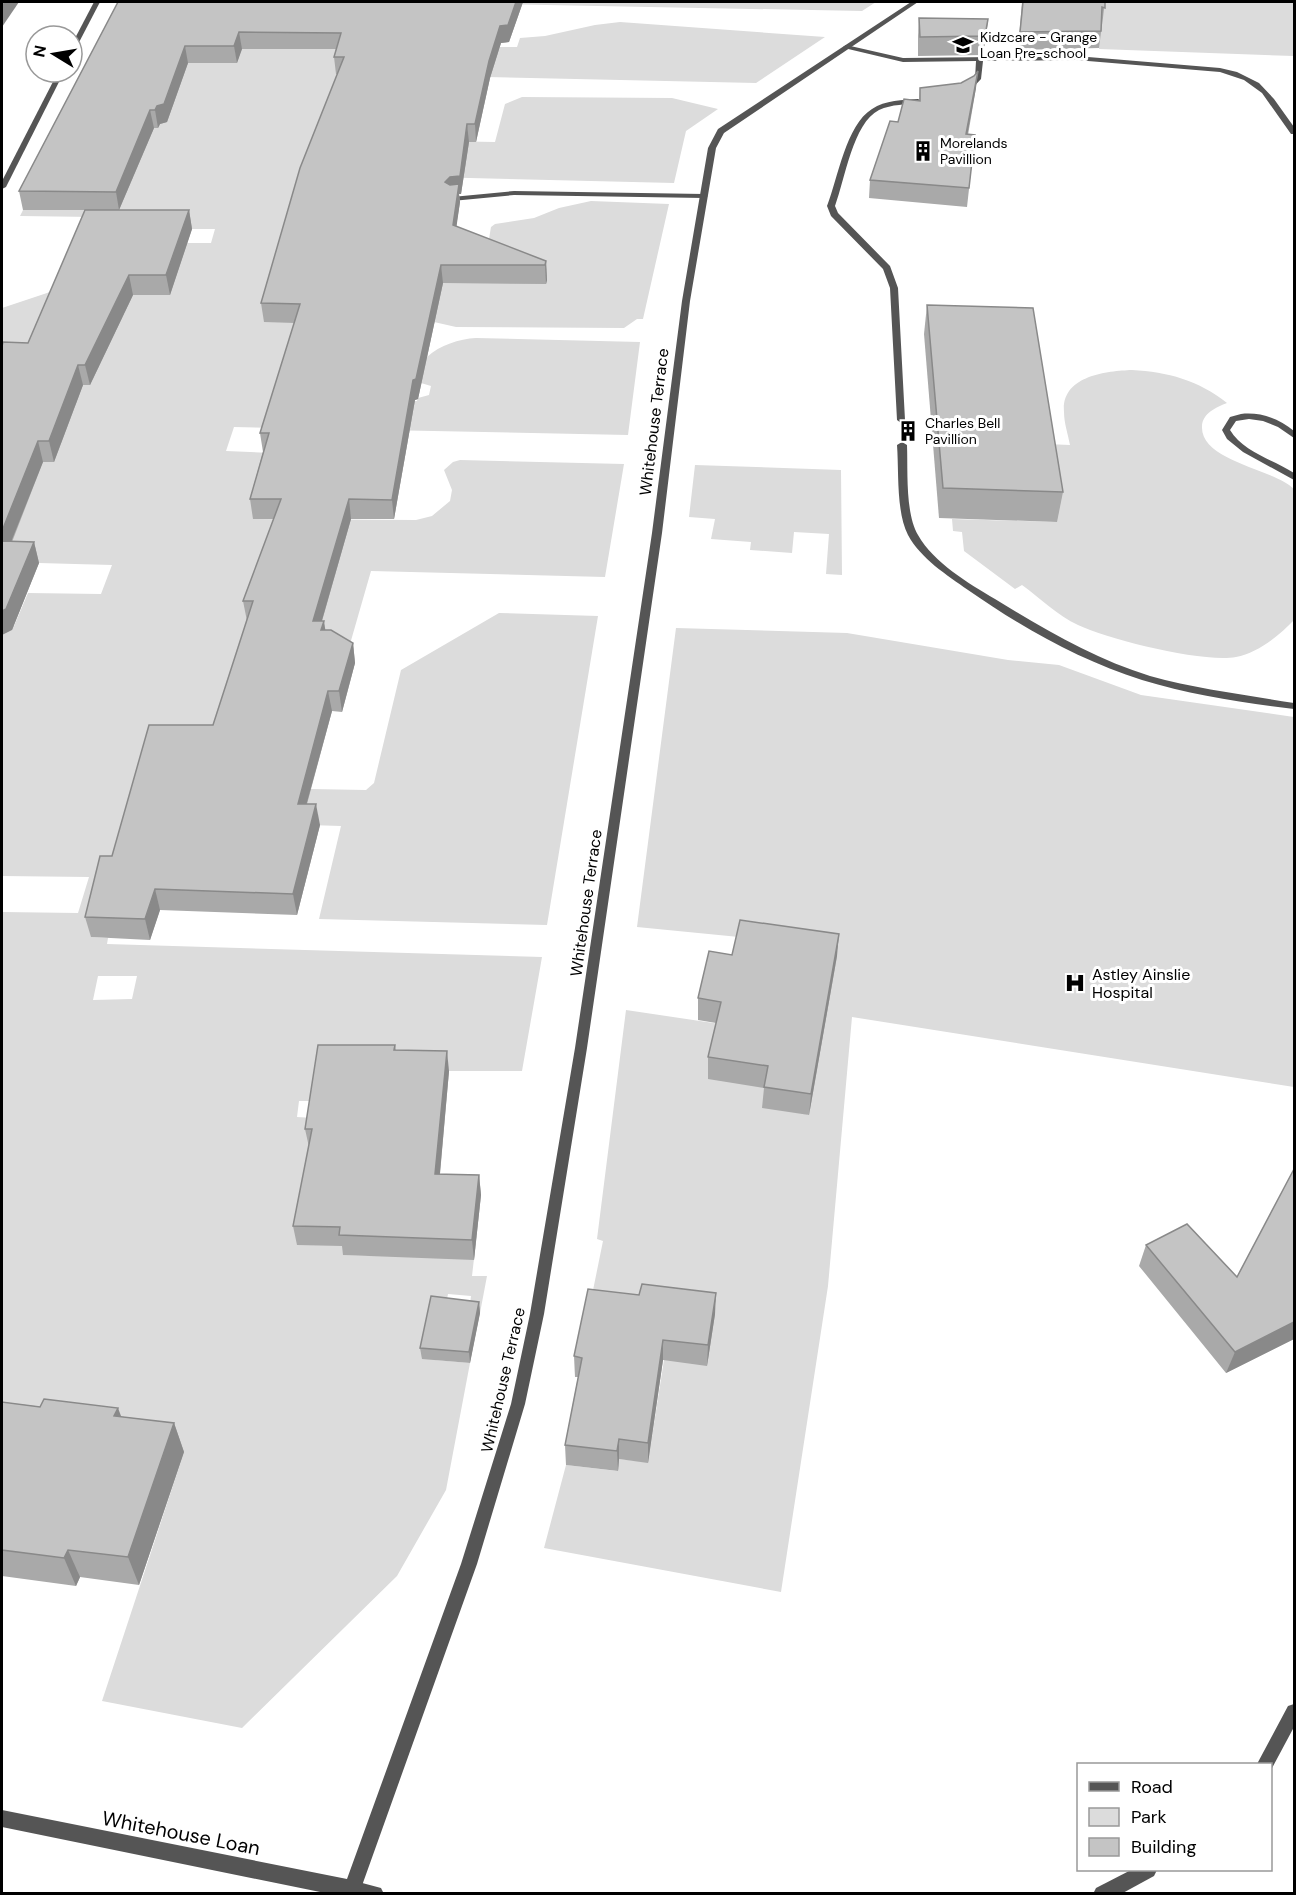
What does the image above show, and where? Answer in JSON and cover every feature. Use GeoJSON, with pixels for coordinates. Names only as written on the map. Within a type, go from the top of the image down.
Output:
{"type":"FeatureCollection","features":[{"type":"Feature","properties":{"kind":"street"},"geometry":{"type":"LineString","coordinates":[[84,27],[97,2]]}},
{"type":"Feature","properties":{"kind":"street","name":"Whitehouse Terrace"},"geometry":{"type":"LineString","coordinates":[[350,1891],[469,1564],[518,1404],[537,1314],[581,1048],[657,532],[686,300],[712,148],[721,131],[915,2]]}},
{"type":"Feature","properties":{"kind":"street"},"geometry":{"type":"LineString","coordinates":[[846,47],[903,60],[1086,58],[1208,68],[1234,73],[1257,84],[1265,90],[1294,132]]}},
{"type":"Feature","properties":{"kind":"street"},"geometry":{"type":"LineString","coordinates":[[961,95],[971,89],[978,79],[980,60]]}},
{"type":"Feature","properties":{"kind":"street"},"geometry":{"type":"LineString","coordinates":[[2,187],[55,84]]}},
{"type":"Feature","properties":{"kind":"street"},"geometry":{"type":"LineString","coordinates":[[901,420],[894,288],[891,276],[887,268],[834,214],[831,206],[861,120],[874,108],[887,104],[927,101]]}},
{"type":"Feature","properties":{"kind":"street"},"geometry":{"type":"LineString","coordinates":[[452,199],[514,193],[704,196]]}},
{"type":"Feature","properties":{"kind":"street"},"geometry":{"type":"LineString","coordinates":[[1294,435],[1288,429],[1272,421],[1245,416],[1233,419],[1226,430],[1232,440],[1242,448],[1294,477]]}},
{"type":"Feature","properties":{"kind":"street"},"geometry":{"type":"LineString","coordinates":[[902,445],[912,534],[935,562],[984,597],[1089,656],[1145,678],[1214,693],[1294,706]]}},
{"type":"Feature","properties":{"kind":"street"},"geometry":{"type":"LineString","coordinates":[[1266,1763],[1294,1712]]}},
{"type":"Feature","properties":{"kind":"street","name":"Whitehouse Loan"},"geometry":{"type":"LineString","coordinates":[[2,1819],[350,1891],[375,1893]]}},
{"type":"Feature","properties":{"kind":"street"},"geometry":{"type":"LineString","coordinates":[[1102,1893],[1144,1871]]}},
{"type":"Feature","properties":{"kind":"green space"},"geometry":{"type":"Polygon","coordinates":[[[357,2],[876,2],[862,11],[495,4],[496,57],[500,47],[517,47],[520,38],[545,36],[620,22],[825,37],[756,83],[346,74],[439,141],[495,142],[505,104],[522,97],[672,98],[718,109],[686,131],[674,183],[307,174],[486,257],[491,227],[495,224],[534,218],[559,208],[591,201],[669,204],[643,319],[637,319],[624,328],[456,327],[434,322],[318,323],[354,400],[417,401],[418,398],[429,395],[431,386],[421,383],[427,357],[450,343],[463,340],[476,338],[640,342],[628,435],[234,427],[226,451],[272,453],[254,519],[416,520],[432,516],[450,501],[452,490],[444,470],[453,462],[460,460],[624,464],[605,577],[371,571],[348,651],[319,631],[325,608],[259,622],[189,787],[366,790],[374,783],[401,670],[499,613],[598,616],[547,925],[319,919],[341,826],[309,825],[91,937],[108,938],[107,944],[542,957],[522,1071],[397,1071],[316,1101],[299,1101],[297,1117],[314,1118],[344,1246],[343,1255],[387,1256],[390,1247],[475,1250],[472,1276],[487,1276],[480,1313],[469,1312],[471,1296],[448,1294],[435,1360],[470,1363],[446,1490],[397,1576],[242,1728],[102,1701],[184,1452],[2,1430],[2,912],[78,913],[89,877],[2,876],[2,626],[14,626],[28,593],[101,594],[112,565],[2,562],[43,462],[54,462],[2,361],[2,308],[47,293],[159,243],[211,243],[215,229],[164,229],[167,218],[20,216],[23,210],[58,210],[64,128],[158,128],[178,63],[237,63],[242,49],[357,2]],[[98,976],[93,1000],[132,999],[137,976],[98,976]]]}},
{"type":"Feature","properties":{"kind":"green space"},"geometry":{"type":"Polygon","coordinates":[[[1057,2],[1294,2],[1294,56],[1099,49],[1099,37],[1057,2]]]}},
{"type":"Feature","properties":{"kind":"green space"},"geometry":{"type":"Polygon","coordinates":[[[1132,370],[1170,375],[1194,383],[1227,403],[1211,411],[1204,418],[1202,427],[1205,439],[1225,456],[1284,482],[1294,489],[1294,620],[1275,637],[1252,652],[1236,657],[1202,657],[1133,643],[1078,625],[1063,617],[1022,585],[1015,589],[964,551],[962,532],[953,531],[952,519],[1057,522],[1046,444],[1070,445],[1064,416],[1065,400],[1077,383],[1087,378],[1098,374],[1132,370]]]}},
{"type":"Feature","properties":{"kind":"green space"},"geometry":{"type":"Polygon","coordinates":[[[695,465],[841,470],[842,575],[826,574],[829,534],[794,532],[792,553],[750,550],[751,542],[711,539],[715,519],[689,517],[695,465]]]}},
{"type":"Feature","properties":{"kind":"green space"},"geometry":{"type":"Polygon","coordinates":[[[676,628],[847,633],[1008,660],[1059,665],[1141,695],[1294,717],[1294,1087],[852,1017],[828,1286],[781,1592],[544,1548],[566,1465],[617,1471],[619,1459],[648,1462],[664,1360],[589,1310],[603,1241],[597,1239],[626,1010],[720,1024],[766,1088],[808,1115],[837,956],[739,937],[637,927],[676,628]]]}},
{"type":"Feature","properties":{"kind":"building"},"geometry":{"type":"Polygon","coordinates":[[[118,2],[516,2],[508,25],[500,26],[489,61],[475,124],[467,124],[460,176],[450,177],[445,182],[450,185],[459,184],[453,225],[546,261],[545,265],[441,265],[416,379],[413,380],[392,500],[349,499],[313,621],[324,621],[321,630],[331,630],[353,643],[339,691],[328,691],[298,804],[316,804],[293,894],[155,889],[145,919],[85,917],[100,856],[112,856],[149,725],[213,725],[253,601],[243,601],[281,499],[250,499],[269,433],[260,433],[300,304],[261,303],[300,168],[344,57],[334,57],[341,33],[239,32],[234,46],[185,46],[164,104],[157,106],[155,110],[150,110],[116,192],[19,191],[75,84],[84,84],[84,67],[118,2]]]}},
{"type":"Feature","properties":{"kind":"building"},"geometry":{"type":"Polygon","coordinates":[[[1023,2],[1105,2],[1105,8],[1102,7],[1101,31],[1020,32],[1023,2]]]}},
{"type":"Feature","properties":{"kind":"building"},"geometry":{"type":"Polygon","coordinates":[[[919,18],[988,19],[985,36],[920,37],[919,18]]]}},
{"type":"Feature","properties":{"kind":"building","name":"Morelands Pavillion"},"geometry":{"type":"Polygon","coordinates":[[[978,71],[966,134],[975,135],[969,188],[870,180],[890,121],[898,122],[904,99],[920,101],[920,88],[961,83],[978,71]]]}},
{"type":"Feature","properties":{"kind":"building"},"geometry":{"type":"Polygon","coordinates":[[[85,210],[189,210],[166,275],[129,275],[85,365],[78,365],[49,441],[38,441],[2,531],[3,342],[28,343],[85,210]]]}},
{"type":"Feature","properties":{"kind":"building","name":"Charles Bell Pavillion"},"geometry":{"type":"Polygon","coordinates":[[[927,305],[1033,308],[1063,492],[943,488],[927,305]]]}},
{"type":"Feature","properties":{"kind":"building"},"geometry":{"type":"Polygon","coordinates":[[[2,541],[34,542],[6,609],[2,611],[2,541]]]}},
{"type":"Feature","properties":{"kind":"building"},"geometry":{"type":"Polygon","coordinates":[[[740,920],[839,934],[811,1094],[764,1087],[768,1066],[708,1057],[721,1002],[698,998],[709,951],[732,955],[740,920]]]}},
{"type":"Feature","properties":{"kind":"building"},"geometry":{"type":"Polygon","coordinates":[[[318,1045],[395,1045],[394,1050],[447,1051],[435,1174],[479,1175],[472,1240],[339,1235],[340,1227],[293,1226],[312,1129],[305,1129],[318,1045]]]}},
{"type":"Feature","properties":{"kind":"building"},"geometry":{"type":"Polygon","coordinates":[[[1294,1169],[1294,1322],[1235,1352],[1146,1245],[1187,1224],[1237,1277],[1294,1169]]]}},
{"type":"Feature","properties":{"kind":"building"},"geometry":{"type":"Polygon","coordinates":[[[642,1284],[716,1293],[708,1345],[663,1340],[648,1443],[619,1439],[617,1451],[565,1445],[582,1358],[574,1356],[588,1289],[639,1295],[642,1284]]]}},
{"type":"Feature","properties":{"kind":"building"},"geometry":{"type":"Polygon","coordinates":[[[431,1296],[479,1302],[469,1352],[420,1348],[431,1296]]]}},
{"type":"Feature","properties":{"kind":"building"},"geometry":{"type":"Polygon","coordinates":[[[44,1399],[118,1408],[114,1416],[174,1423],[128,1557],[68,1550],[64,1558],[2,1550],[2,1402],[40,1407],[44,1399]]]}},
{"type":"Feature","properties":{"kind":"place","name":"Kidzcare - Grange Loan Pre-school"},"geometry":{"type":"Point","coordinates":[963,45]}},
{"type":"Feature","properties":{"kind":"place","name":"Morelands Pavillion"},"geometry":{"type":"Point","coordinates":[923,151]}},
{"type":"Feature","properties":{"kind":"place","name":"Charles Bell Pavillion"},"geometry":{"type":"Point","coordinates":[908,431]}},
{"type":"Feature","properties":{"kind":"place","name":"Astley Ainslie Hospital"},"geometry":{"type":"Point","coordinates":[1075,983]}}]}
